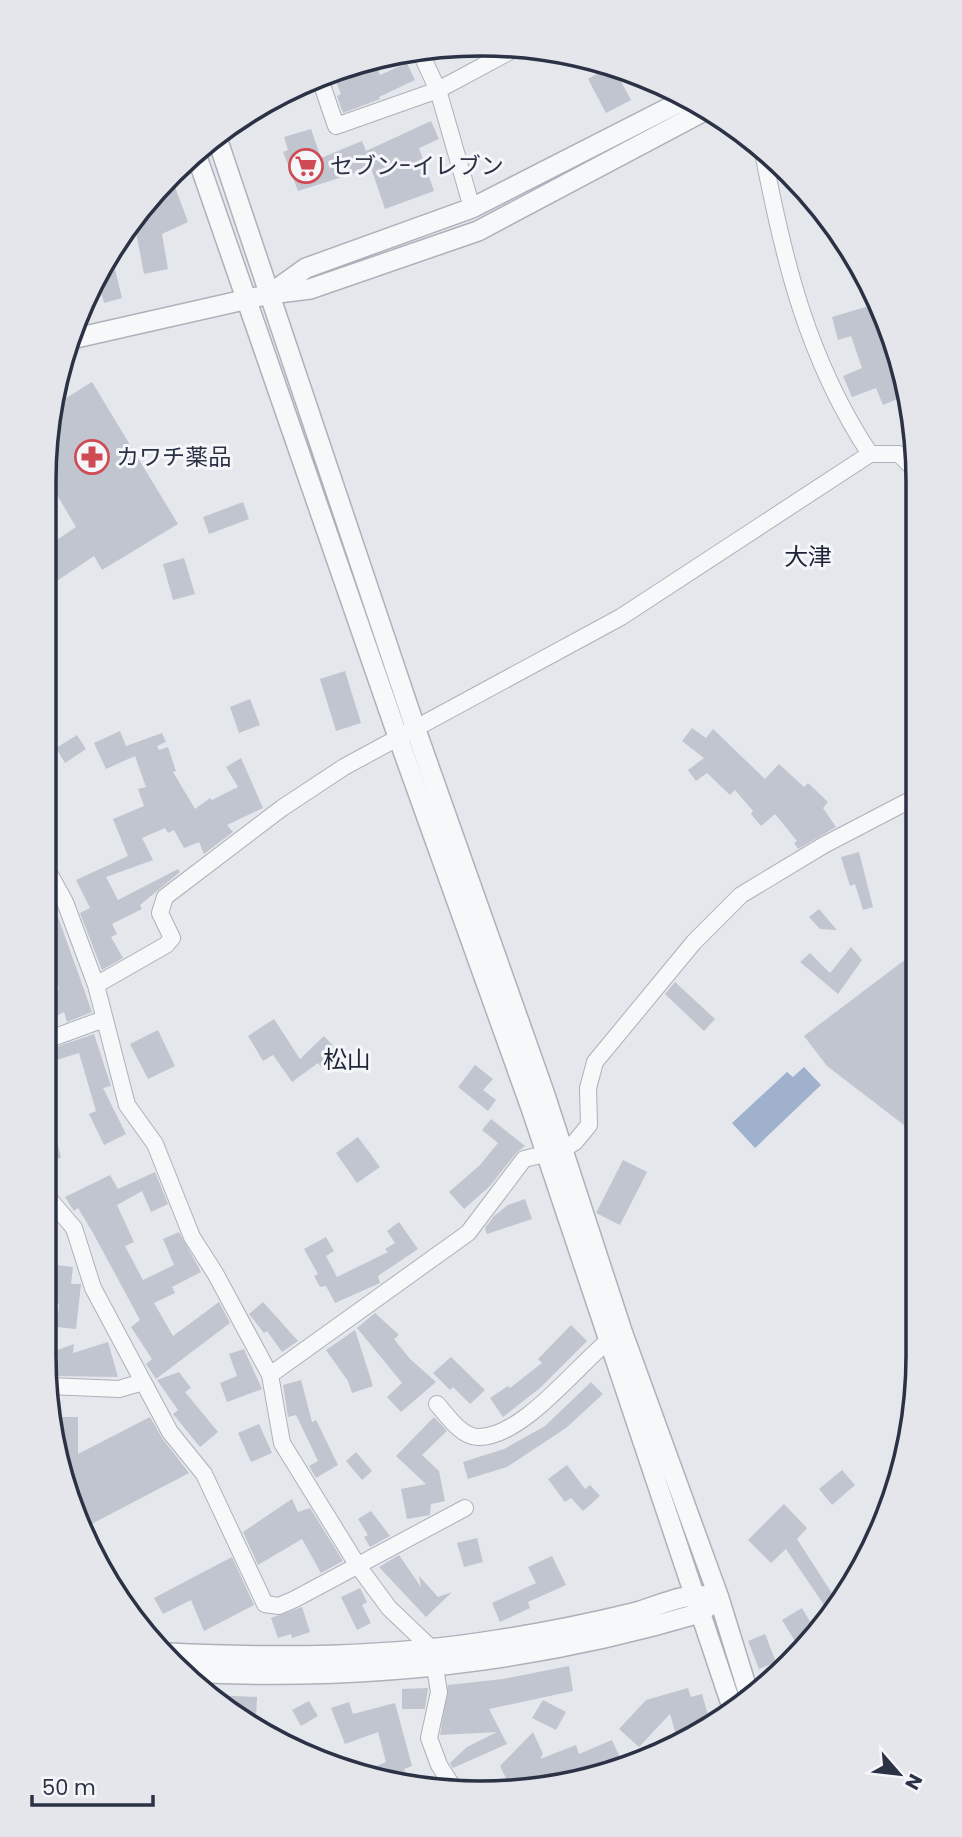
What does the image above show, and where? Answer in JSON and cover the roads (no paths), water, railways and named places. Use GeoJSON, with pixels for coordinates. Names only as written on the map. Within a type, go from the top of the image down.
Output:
{"type":"FeatureCollection","features":[{"type":"Feature","properties":{"kind":"street"},"geometry":{"type":"LineString","coordinates":[[323,86],[336,126],[438,90],[500,57]]}},
{"type":"Feature","properties":{"kind":"street"},"geometry":{"type":"LineString","coordinates":[[424,60],[438,90],[472,208]]}},
{"type":"Feature","properties":{"kind":"street"},"geometry":{"type":"LineString","coordinates":[[270,294],[306,268],[472,208],[676,104]]}},
{"type":"Feature","properties":{"kind":"street"},"geometry":{"type":"LineString","coordinates":[[81,337],[270,294],[310,289],[478,231],[697,115]]}},
{"type":"Feature","properties":{"kind":"street"},"geometry":{"type":"LineString","coordinates":[[219,146],[270,294],[407,734]]}},
{"type":"Feature","properties":{"kind":"street"},"geometry":{"type":"LineString","coordinates":[[199,163],[247,301],[407,734],[553,1151],[719,1598],[747,1688]]}},
{"type":"Feature","properties":{"kind":"street"},"geometry":{"type":"LineString","coordinates":[[766,166],[806,332],[841,411],[870,454]]}},
{"type":"Feature","properties":{"kind":"street"},"geometry":{"type":"LineString","coordinates":[[96,985],[166,945],[172,938],[160,912],[165,897],[282,808],[344,767],[621,617],[870,454],[899,454],[905,460]]}},
{"type":"Feature","properties":{"kind":"street"},"geometry":{"type":"LineString","coordinates":[[270,1375],[468,1233],[524,1159],[575,1142],[589,1125],[588,1088],[595,1062],[694,942],[741,895],[824,845],[906,802]]}},
{"type":"Feature","properties":{"kind":"street"},"geometry":{"type":"LineString","coordinates":[[56,886],[65,902],[96,985],[127,1105],[155,1144],[192,1237],[215,1273],[270,1375],[282,1443],[358,1566],[388,1608],[435,1658],[439,1692],[429,1738],[439,1765],[448,1779]]}},
{"type":"Feature","properties":{"kind":"street"},"geometry":{"type":"LineString","coordinates":[[56,1037],[104,1019]]}},
{"type":"Feature","properties":{"kind":"street"},"geometry":{"type":"LineString","coordinates":[[553,1151],[607,1342],[730,1700]]}},
{"type":"Feature","properties":{"kind":"street"},"geometry":{"type":"LineString","coordinates":[[56,1207],[74,1228],[93,1288],[170,1432],[204,1474],[265,1604],[279,1606],[465,1507]]}},
{"type":"Feature","properties":{"kind":"street"},"geometry":{"type":"LineString","coordinates":[[437,1404],[463,1432],[478,1437],[502,1430],[530,1416],[580,1364],[607,1342]]}},
{"type":"Feature","properties":{"kind":"street"},"geometry":{"type":"LineString","coordinates":[[57,1387],[119,1389],[143,1382]]}},
{"type":"Feature","properties":{"kind":"street"},"geometry":{"type":"LineString","coordinates":[[197,1673],[266,1676],[435,1658],[603,1620],[719,1598]]}},
{"type":"Feature","properties":{"kind":"street"},"geometry":{"type":"LineString","coordinates":[[177,1653],[435,1658]]}},
{"type":"Feature","properties":{"kind":"water"},"geometry":{"type":"Polygon","coordinates":[[[804,1067],[821,1085],[755,1148],[732,1123],[787,1072],[793,1077],[804,1067]]]}},
{"type":"Feature","properties":{"kind":"place","name":"セブン-イレブン"},"geometry":{"type":"Point","coordinates":[306,166]}},
{"type":"Feature","properties":{"kind":"place","name":"カワチ薬品"},"geometry":{"type":"Point","coordinates":[92,457]}},
{"type":"Feature","properties":{"kind":"district","name":"大津"},"geometry":{"type":"Point","coordinates":[808,557]}},
{"type":"Feature","properties":{"kind":"district","name":"松山"},"geometry":{"type":"Point","coordinates":[347,1060]}}]}
